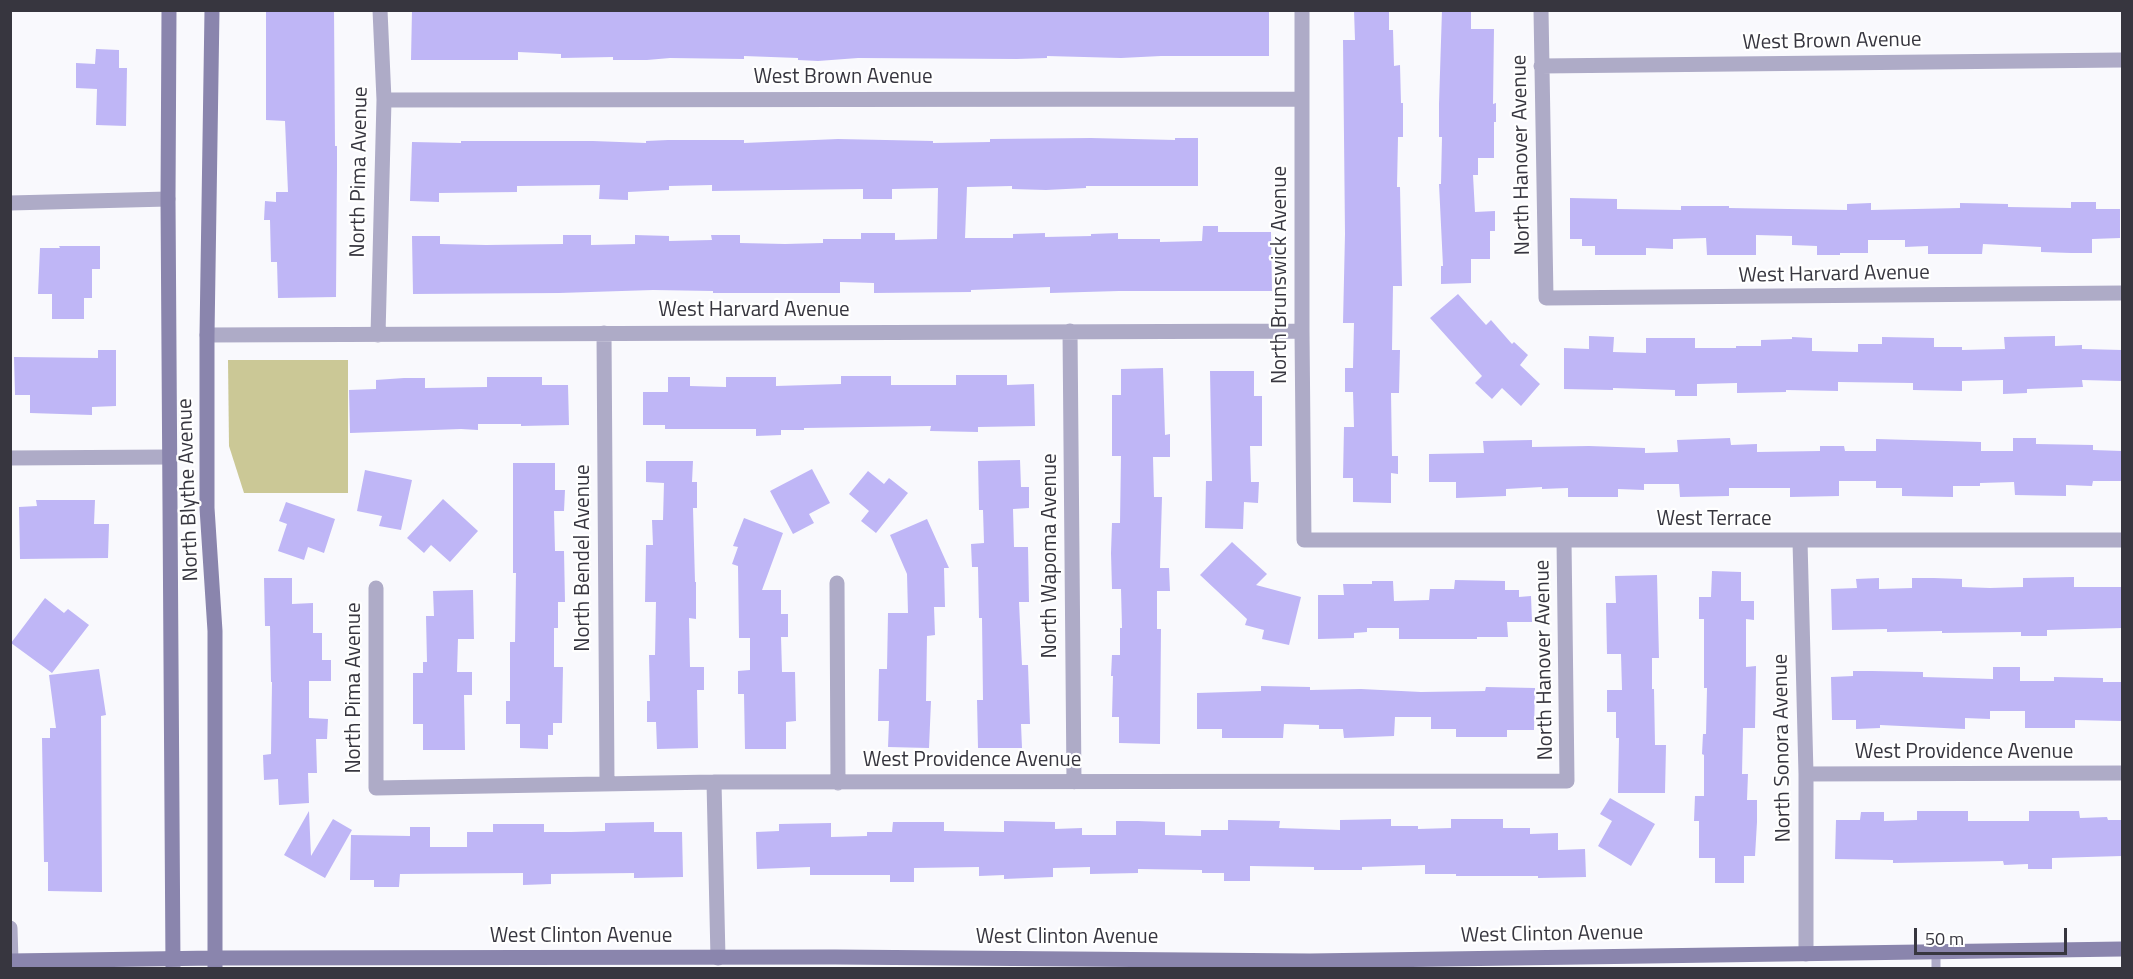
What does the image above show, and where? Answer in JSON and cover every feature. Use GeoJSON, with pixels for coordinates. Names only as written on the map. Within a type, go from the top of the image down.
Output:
{"type":"FeatureCollection","features":[{"type":"Feature","properties":{"kind":"main road","name":"North Blythe Avenue"},"geometry":{"type":"LineString","coordinates":[[168,10],[173,963]]}},
{"type":"Feature","properties":{"kind":"main road","name":"North Blythe Avenue"},"geometry":{"type":"LineString","coordinates":[[212,10],[207,508],[215,631],[215,963]]}},
{"type":"Feature","properties":{"kind":"main road","name":"West Clinton Avenue"},"geometry":{"type":"LineString","coordinates":[[11,961],[443,963],[718,958],[835,963],[1310,965],[2122,949]]}},
{"type":"Feature","properties":{"kind":"street","name":"North Pima Avenue"},"geometry":{"type":"LineString","coordinates":[[378,335],[384,100],[380,10]]}},
{"type":"Feature","properties":{"kind":"street","name":"North Brunswick Avenue"},"geometry":{"type":"LineString","coordinates":[[1302,10],[1304,540]]}},
{"type":"Feature","properties":{"kind":"street","name":"North Hanover Avenue"},"geometry":{"type":"LineString","coordinates":[[1540,10],[1546,298]]}},
{"type":"Feature","properties":{"kind":"street","name":"West Brown Avenue"},"geometry":{"type":"LineString","coordinates":[[1541,66],[2122,60]]}},
{"type":"Feature","properties":{"kind":"street","name":"West Brown Avenue"},"geometry":{"type":"LineString","coordinates":[[384,100],[1302,99]]}},
{"type":"Feature","properties":{"kind":"street"},"geometry":{"type":"LineString","coordinates":[[10,203],[168,199]]}},
{"type":"Feature","properties":{"kind":"street","name":"West Harvard Avenue"},"geometry":{"type":"LineString","coordinates":[[1546,298],[2122,293]]}},
{"type":"Feature","properties":{"kind":"street","name":"North Wapoma Avenue"},"geometry":{"type":"LineString","coordinates":[[1070,331],[1074,782]]}},
{"type":"Feature","properties":{"kind":"street","name":"West Harvard Avenue"},"geometry":{"type":"LineString","coordinates":[[207,335],[1302,331]]}},
{"type":"Feature","properties":{"kind":"street","name":"North Bendel Avenue"},"geometry":{"type":"LineString","coordinates":[[604,333],[607,783]]}},
{"type":"Feature","properties":{"kind":"street"},"geometry":{"type":"LineString","coordinates":[[10,458],[169,458]]}},
{"type":"Feature","properties":{"kind":"street","name":"West Terrace"},"geometry":{"type":"LineString","coordinates":[[1304,540],[2122,540]]}},
{"type":"Feature","properties":{"kind":"street","name":"North Hanover Avenue"},"geometry":{"type":"LineString","coordinates":[[1564,540],[1567,781]]}},
{"type":"Feature","properties":{"kind":"street","name":"North Sonora Avenue"},"geometry":{"type":"LineString","coordinates":[[1800,541],[1806,774],[1806,954]]}},
{"type":"Feature","properties":{"kind":"street"},"geometry":{"type":"LineString","coordinates":[[837,583],[838,783]]}},
{"type":"Feature","properties":{"kind":"street","name":"North Pima Avenue"},"geometry":{"type":"LineString","coordinates":[[376,588],[376,788]]}},
{"type":"Feature","properties":{"kind":"street","name":"West Providence Avenue"},"geometry":{"type":"LineString","coordinates":[[1806,774],[2122,773]]}},
{"type":"Feature","properties":{"kind":"street","name":"West Providence Avenue"},"geometry":{"type":"LineString","coordinates":[[376,788],[714,782],[1567,781]]}},
{"type":"Feature","properties":{"kind":"street"},"geometry":{"type":"LineString","coordinates":[[714,782],[718,958]]}},
{"type":"Feature","properties":{"kind":"street"},"geometry":{"type":"LineString","coordinates":[[10,928],[11,961]]}},
{"type":"Feature","properties":{"kind":"lane"},"geometry":{"type":"LineString","coordinates":[[1936,951],[1936,969]]}},
{"type":"Feature","properties":{"kind":"shaded area"},"geometry":{"type":"Polygon","coordinates":[[[228,360],[348,360],[348,493],[244,493],[229,446],[228,360]]]}},
{"type":"Feature","properties":{"kind":"building"},"geometry":{"type":"Polygon","coordinates":[[[334,10],[335,146],[337,146],[336,297],[278,298],[277,262],[271,262],[270,220],[264,220],[265,201],[276,202],[276,192],[288,192],[285,121],[266,120],[266,11],[334,10]]]}},
{"type":"Feature","properties":{"kind":"building"},"geometry":{"type":"Polygon","coordinates":[[[412,10],[1269,10],[1269,56],[858,58],[818,61],[744,56],[744,59],[613,60],[613,57],[561,58],[561,54],[518,52],[518,60],[411,60],[412,10]]]}},
{"type":"Feature","properties":{"kind":"building"},"geometry":{"type":"Polygon","coordinates":[[[1354,10],[1389,10],[1389,30],[1393,30],[1394,66],[1400,65],[1401,103],[1403,103],[1403,137],[1398,137],[1397,187],[1400,187],[1402,286],[1393,286],[1392,350],[1400,350],[1399,393],[1391,393],[1392,456],[1398,456],[1398,474],[1391,473],[1391,503],[1353,502],[1353,478],[1343,478],[1344,427],[1354,427],[1353,392],[1345,392],[1345,368],[1353,368],[1354,323],[1343,323],[1345,234],[1343,40],[1355,40],[1354,10]]]}},
{"type":"Feature","properties":{"kind":"building"},"geometry":{"type":"Polygon","coordinates":[[[1442,10],[1471,10],[1471,29],[1494,29],[1493,104],[1496,103],[1496,122],[1494,122],[1494,158],[1478,158],[1478,175],[1473,175],[1475,212],[1495,211],[1495,231],[1490,231],[1490,259],[1471,259],[1471,283],[1441,284],[1441,266],[1443,266],[1439,184],[1441,184],[1442,137],[1439,137],[1439,104],[1442,10]]]}},
{"type":"Feature","properties":{"kind":"building"},"geometry":{"type":"Polygon","coordinates":[[[96,49],[119,50],[119,68],[127,68],[126,126],[96,125],[97,89],[76,88],[76,63],[95,64],[96,49]]]}},
{"type":"Feature","properties":{"kind":"building"},"geometry":{"type":"Polygon","coordinates":[[[1175,138],[1198,138],[1198,186],[1086,186],[1086,188],[1046,190],[1012,189],[1012,186],[967,187],[965,238],[1013,238],[1013,234],[1045,233],[1045,237],[1118,233],[1118,239],[1160,239],[1160,242],[1202,241],[1203,226],[1218,226],[1218,232],[1271,232],[1272,291],[1050,293],[1050,287],[971,290],[971,292],[874,293],[874,283],[840,282],[840,293],[713,293],[713,291],[653,290],[413,294],[412,236],[440,236],[440,244],[486,245],[563,244],[563,235],[591,235],[591,245],[635,244],[635,235],[669,236],[669,241],[712,240],[711,235],[740,235],[740,243],[785,244],[823,243],[823,239],[861,239],[861,233],[895,233],[895,240],[937,239],[938,188],[892,189],[892,199],[863,199],[863,189],[712,191],[712,185],[669,186],[669,190],[628,192],[628,200],[599,199],[600,185],[517,186],[517,192],[439,193],[439,202],[410,201],[412,142],[646,143],[646,141],[668,140],[744,140],[744,143],[838,139],[933,141],[933,143],[990,142],[990,139],[1175,140],[1175,138]]]}},
{"type":"Feature","properties":{"kind":"building"},"geometry":{"type":"Polygon","coordinates":[[[1570,198],[1617,199],[1617,209],[1681,210],[1681,206],[1729,206],[1729,208],[1847,210],[1847,204],[1871,203],[1871,210],[1960,208],[1960,203],[2008,204],[2008,207],[2071,208],[2071,202],[2096,202],[2096,209],[2120,209],[2120,238],[2092,239],[2092,253],[2041,252],[2041,247],[1983,244],[1982,254],[1928,254],[1928,246],[1905,247],[1905,240],[1868,240],[1868,253],[1817,255],[1817,246],[1792,245],[1792,236],[1756,235],[1756,255],[1707,255],[1706,238],[1673,239],[1673,249],[1646,248],[1646,255],[1595,255],[1595,246],[1582,246],[1582,239],[1570,239],[1570,198]]]}},
{"type":"Feature","properties":{"kind":"building"},"geometry":{"type":"Polygon","coordinates":[[[59,246],[100,246],[100,269],[92,269],[92,298],[84,298],[84,319],[52,319],[52,294],[38,294],[40,248],[60,248],[59,246]]]}},
{"type":"Feature","properties":{"kind":"building"},"geometry":{"type":"Polygon","coordinates":[[[1458,294],[1486,325],[1491,320],[1512,344],[1514,342],[1528,355],[1520,365],[1540,384],[1521,406],[1502,388],[1492,399],[1475,383],[1482,376],[1430,318],[1458,294]]]}},
{"type":"Feature","properties":{"kind":"building"},"geometry":{"type":"Polygon","coordinates":[[[1589,336],[1614,337],[1613,352],[1646,353],[1646,338],[1695,338],[1695,348],[1736,348],[1736,346],[1761,346],[1761,340],[1812,338],[1812,351],[1858,352],[1858,344],[1882,344],[1882,337],[1934,338],[1934,347],[1962,347],[1962,350],[2005,349],[2004,337],[2055,336],[2055,346],[2082,345],[2082,349],[2122,350],[2122,381],[2082,380],[2083,387],[2027,389],[2027,393],[2003,394],[2003,380],[1962,381],[1962,391],[1913,390],[1913,383],[1838,382],[1838,391],[1786,390],[1786,392],[1737,393],[1737,383],[1697,384],[1697,396],[1675,396],[1675,390],[1564,389],[1564,348],[1589,349],[1589,336]]]}},
{"type":"Feature","properties":{"kind":"building"},"geometry":{"type":"Polygon","coordinates":[[[98,350],[116,350],[116,406],[92,407],[92,415],[30,413],[30,395],[15,395],[14,357],[98,358],[98,350]]]}},
{"type":"Feature","properties":{"kind":"building"},"geometry":{"type":"Polygon","coordinates":[[[1163,368],[1165,435],[1170,434],[1170,457],[1153,457],[1154,497],[1162,497],[1160,568],[1169,568],[1170,591],[1157,591],[1157,629],[1161,629],[1160,744],[1119,743],[1119,717],[1112,717],[1113,676],[1111,676],[1112,655],[1120,655],[1121,589],[1112,589],[1111,553],[1112,523],[1120,523],[1121,456],[1112,456],[1112,395],[1121,395],[1121,369],[1163,368]]]}},
{"type":"Feature","properties":{"kind":"building"},"geometry":{"type":"Polygon","coordinates":[[[1210,371],[1254,371],[1254,396],[1262,396],[1262,446],[1250,446],[1251,482],[1259,482],[1258,503],[1244,502],[1243,529],[1205,528],[1206,481],[1212,481],[1210,371]]]}},
{"type":"Feature","properties":{"kind":"building"},"geometry":{"type":"Polygon","coordinates":[[[956,375],[1007,375],[1007,385],[1034,384],[1035,426],[978,427],[978,432],[930,431],[931,426],[804,428],[804,430],[781,430],[781,435],[756,436],[756,429],[665,429],[665,425],[643,425],[643,392],[668,392],[668,377],[690,377],[690,386],[726,387],[726,377],[776,377],[776,386],[841,384],[841,376],[891,376],[891,385],[956,385],[956,375]]]}},
{"type":"Feature","properties":{"kind":"building"},"geometry":{"type":"Polygon","coordinates":[[[487,377],[542,377],[542,385],[568,385],[569,425],[478,424],[478,430],[350,433],[349,390],[376,389],[376,380],[404,378],[425,378],[425,388],[487,387],[487,377]]]}},
{"type":"Feature","properties":{"kind":"building"},"geometry":{"type":"Polygon","coordinates":[[[1730,438],[1731,445],[1757,444],[1757,452],[1820,451],[1820,446],[1844,446],[1845,451],[1876,451],[1876,439],[1981,442],[1981,451],[2013,451],[2013,438],[2036,438],[2036,444],[2093,445],[2093,450],[2122,451],[2122,481],[2093,481],[2092,486],[2066,485],[2066,496],[2015,495],[2014,482],[1953,486],[1953,497],[1902,496],[1902,488],[1876,488],[1876,481],[1839,481],[1839,496],[1790,497],[1790,488],[1729,488],[1729,496],[1680,497],[1679,484],[1644,484],[1644,490],[1618,489],[1618,497],[1568,497],[1568,488],[1542,489],[1542,487],[1506,489],[1506,496],[1456,498],[1456,482],[1429,482],[1429,454],[1484,453],[1483,441],[1532,440],[1532,447],[1645,448],[1645,453],[1678,452],[1677,440],[1730,438]]]}},
{"type":"Feature","properties":{"kind":"building"},"geometry":{"type":"Polygon","coordinates":[[[1020,460],[1021,487],[1029,487],[1029,508],[1013,509],[1014,547],[1028,547],[1029,602],[1019,602],[1022,665],[1028,665],[1030,724],[1021,724],[1022,748],[978,748],[977,700],[983,700],[982,618],[979,618],[978,567],[972,567],[971,544],[984,543],[983,510],[979,510],[978,461],[1020,460]]]}},
{"type":"Feature","properties":{"kind":"building"},"geometry":{"type":"Polygon","coordinates":[[[646,461],[693,461],[692,482],[697,482],[697,508],[693,508],[696,619],[689,618],[690,667],[704,667],[704,690],[697,690],[698,748],[657,749],[656,722],[647,722],[647,701],[650,701],[649,655],[655,655],[656,602],[645,602],[646,545],[653,545],[652,520],[663,520],[664,483],[646,482],[646,461]]]}},
{"type":"Feature","properties":{"kind":"building"},"geometry":{"type":"Polygon","coordinates":[[[513,463],[555,463],[555,490],[565,490],[564,511],[554,511],[555,551],[564,551],[565,602],[558,602],[558,628],[554,628],[554,667],[563,667],[562,723],[553,723],[553,735],[548,735],[548,749],[520,748],[520,724],[506,724],[506,701],[510,701],[510,642],[515,642],[513,463]]]}},
{"type":"Feature","properties":{"kind":"building"},"geometry":{"type":"Polygon","coordinates":[[[812,469],[830,503],[809,514],[814,523],[793,534],[770,491],[812,469]]]}},
{"type":"Feature","properties":{"kind":"building"},"geometry":{"type":"Polygon","coordinates":[[[365,470],[412,480],[401,530],[379,526],[382,516],[357,511],[365,470]]]}},
{"type":"Feature","properties":{"kind":"building"},"geometry":{"type":"Polygon","coordinates":[[[868,471],[884,484],[889,478],[908,493],[876,533],[861,521],[869,511],[849,494],[868,471]]]}},
{"type":"Feature","properties":{"kind":"building"},"geometry":{"type":"Polygon","coordinates":[[[443,499],[478,531],[450,562],[431,545],[424,553],[407,538],[443,499]]]}},
{"type":"Feature","properties":{"kind":"building"},"geometry":{"type":"Polygon","coordinates":[[[36,500],[95,500],[94,524],[109,524],[108,558],[20,559],[19,507],[37,506],[36,500]]]}},
{"type":"Feature","properties":{"kind":"building"},"geometry":{"type":"Polygon","coordinates":[[[286,502],[335,519],[324,553],[308,547],[304,560],[278,551],[287,524],[279,521],[286,502]]]}},
{"type":"Feature","properties":{"kind":"building"},"geometry":{"type":"Polygon","coordinates":[[[744,518],[783,533],[762,590],[781,590],[781,614],[788,614],[788,637],[781,637],[782,672],[795,672],[796,721],[786,722],[786,749],[745,749],[744,694],[738,694],[738,671],[750,670],[750,638],[739,638],[738,566],[732,564],[738,547],[733,546],[744,518]]]}},
{"type":"Feature","properties":{"kind":"building"},"geometry":{"type":"Polygon","coordinates":[[[927,519],[949,568],[944,568],[945,607],[934,607],[935,635],[927,636],[926,701],[931,701],[929,748],[888,747],[889,721],[878,721],[879,669],[887,669],[888,613],[908,613],[907,574],[890,535],[927,519]]]}},
{"type":"Feature","properties":{"kind":"building"},"geometry":{"type":"Polygon","coordinates":[[[1232,542],[1267,574],[1256,585],[1301,597],[1289,645],[1262,639],[1264,630],[1245,625],[1247,619],[1200,575],[1232,542]]]}},
{"type":"Feature","properties":{"kind":"building"},"geometry":{"type":"Polygon","coordinates":[[[1712,571],[1741,572],[1741,601],[1754,601],[1754,620],[1746,619],[1746,667],[1756,666],[1755,728],[1743,728],[1742,774],[1748,774],[1747,800],[1757,800],[1757,822],[1755,856],[1744,856],[1744,883],[1715,883],[1715,858],[1699,858],[1699,821],[1694,821],[1695,796],[1704,796],[1704,755],[1702,754],[1703,734],[1706,734],[1704,619],[1699,619],[1699,597],[1711,597],[1712,571]]]}},
{"type":"Feature","properties":{"kind":"building"},"geometry":{"type":"Polygon","coordinates":[[[1657,575],[1659,658],[1652,658],[1652,689],[1654,689],[1655,745],[1666,745],[1665,793],[1618,793],[1619,738],[1616,738],[1616,712],[1607,712],[1607,690],[1622,690],[1621,654],[1607,654],[1606,603],[1616,603],[1615,576],[1657,575]]]}},
{"type":"Feature","properties":{"kind":"building"},"geometry":{"type":"Polygon","coordinates":[[[2074,577],[2074,587],[2122,587],[2122,628],[2047,630],[2047,636],[2021,636],[2021,632],[1942,633],[1942,631],[1887,632],[1887,629],[1832,630],[1831,589],[1857,588],[1856,579],[1879,578],[1879,589],[1912,588],[1912,578],[1962,579],[1962,587],[1990,588],[2023,587],[2023,578],[2074,577]]]}},
{"type":"Feature","properties":{"kind":"building"},"geometry":{"type":"Polygon","coordinates":[[[264,578],[292,578],[292,604],[313,603],[313,633],[322,633],[322,660],[331,660],[331,681],[309,681],[309,718],[328,719],[327,739],[316,739],[317,773],[308,773],[309,803],[279,805],[278,779],[264,780],[263,755],[271,754],[272,682],[270,626],[265,626],[264,578]]]}},
{"type":"Feature","properties":{"kind":"building"},"geometry":{"type":"Polygon","coordinates":[[[1455,580],[1505,581],[1505,590],[1519,590],[1519,597],[1531,596],[1532,622],[1507,622],[1508,637],[1399,639],[1399,628],[1367,628],[1367,632],[1354,633],[1354,638],[1318,639],[1318,595],[1344,595],[1343,584],[1393,581],[1394,601],[1429,600],[1430,589],[1454,589],[1455,580]]]}},
{"type":"Feature","properties":{"kind":"building"},"geometry":{"type":"Polygon","coordinates":[[[473,590],[474,639],[458,639],[457,672],[472,672],[472,695],[464,695],[465,750],[423,750],[423,724],[413,724],[413,673],[423,673],[423,662],[427,662],[426,616],[434,616],[433,591],[473,590]]]}},
{"type":"Feature","properties":{"kind":"building"},"geometry":{"type":"Polygon","coordinates":[[[45,598],[64,613],[68,609],[89,625],[52,673],[11,643],[45,598]]]}},
{"type":"Feature","properties":{"kind":"building"},"geometry":{"type":"Polygon","coordinates":[[[1993,667],[2020,667],[2020,681],[2054,681],[2054,677],[2103,678],[2103,682],[2122,682],[2122,721],[2075,720],[2075,728],[2025,728],[2025,711],[1990,711],[1990,719],[1965,718],[1965,729],[1880,725],[1880,728],[1856,729],[1856,720],[1832,720],[1831,677],[1853,676],[1853,671],[1872,671],[1923,672],[1923,677],[1993,679],[1993,667]]]}},
{"type":"Feature","properties":{"kind":"building"},"geometry":{"type":"Polygon","coordinates":[[[99,669],[106,715],[101,716],[102,892],[48,891],[48,862],[44,862],[42,738],[50,738],[50,728],[56,728],[49,675],[99,669]]]}},
{"type":"Feature","properties":{"kind":"building"},"geometry":{"type":"Polygon","coordinates":[[[1261,686],[1310,687],[1310,690],[1361,689],[1421,692],[1485,691],[1486,687],[1535,688],[1534,730],[1507,730],[1507,737],[1456,737],[1456,729],[1431,729],[1431,717],[1395,717],[1394,736],[1344,738],[1343,729],[1319,729],[1319,725],[1284,724],[1283,738],[1222,738],[1222,729],[1197,729],[1197,693],[1261,691],[1261,686]]]}},
{"type":"Feature","properties":{"kind":"building"},"geometry":{"type":"Polygon","coordinates":[[[1610,798],[1655,824],[1631,866],[1598,846],[1612,821],[1600,814],[1610,798]]]}},
{"type":"Feature","properties":{"kind":"building"},"geometry":{"type":"Polygon","coordinates":[[[309,811],[311,856],[333,819],[352,830],[325,878],[284,855],[309,811]]]}},
{"type":"Feature","properties":{"kind":"building"},"geometry":{"type":"Polygon","coordinates":[[[1917,811],[1968,811],[1968,821],[2029,821],[2029,811],[2079,811],[2080,818],[2107,817],[2108,820],[2122,820],[2122,856],[2052,858],[2052,869],[2028,869],[2028,864],[2004,865],[2003,861],[1893,863],[1893,860],[1835,859],[1836,820],[1860,820],[1861,812],[1884,812],[1884,821],[1917,820],[1917,811]]]}},
{"type":"Feature","properties":{"kind":"building"},"geometry":{"type":"Polygon","coordinates":[[[1391,819],[1391,826],[1418,826],[1418,829],[1451,828],[1451,819],[1503,819],[1503,828],[1530,828],[1530,834],[1558,833],[1558,850],[1585,849],[1586,877],[1538,878],[1538,876],[1425,874],[1425,865],[1362,867],[1362,870],[1250,866],[1250,881],[1224,881],[1224,873],[1202,873],[1202,870],[1138,869],[1138,873],[1090,874],[1090,867],[1053,868],[1053,877],[1004,879],[1004,875],[979,876],[979,867],[914,868],[914,882],[890,882],[890,875],[810,875],[810,867],[757,869],[756,832],[779,831],[779,824],[831,823],[831,837],[867,836],[867,832],[892,832],[893,822],[944,822],[944,831],[1004,832],[1004,821],[1055,822],[1055,829],[1082,828],[1082,835],[1116,835],[1116,821],[1138,821],[1165,822],[1165,835],[1201,836],[1201,830],[1228,830],[1228,820],[1280,821],[1279,828],[1340,830],[1340,820],[1391,819]]]}},
{"type":"Feature","properties":{"kind":"building"},"geometry":{"type":"Polygon","coordinates":[[[654,822],[654,832],[682,832],[683,877],[634,878],[634,873],[551,874],[551,884],[523,885],[523,873],[400,874],[399,887],[374,887],[374,880],[350,880],[351,835],[410,836],[410,827],[430,827],[430,847],[467,847],[467,832],[493,832],[493,824],[544,824],[544,832],[571,832],[605,831],[605,823],[654,822]]]}}]}
